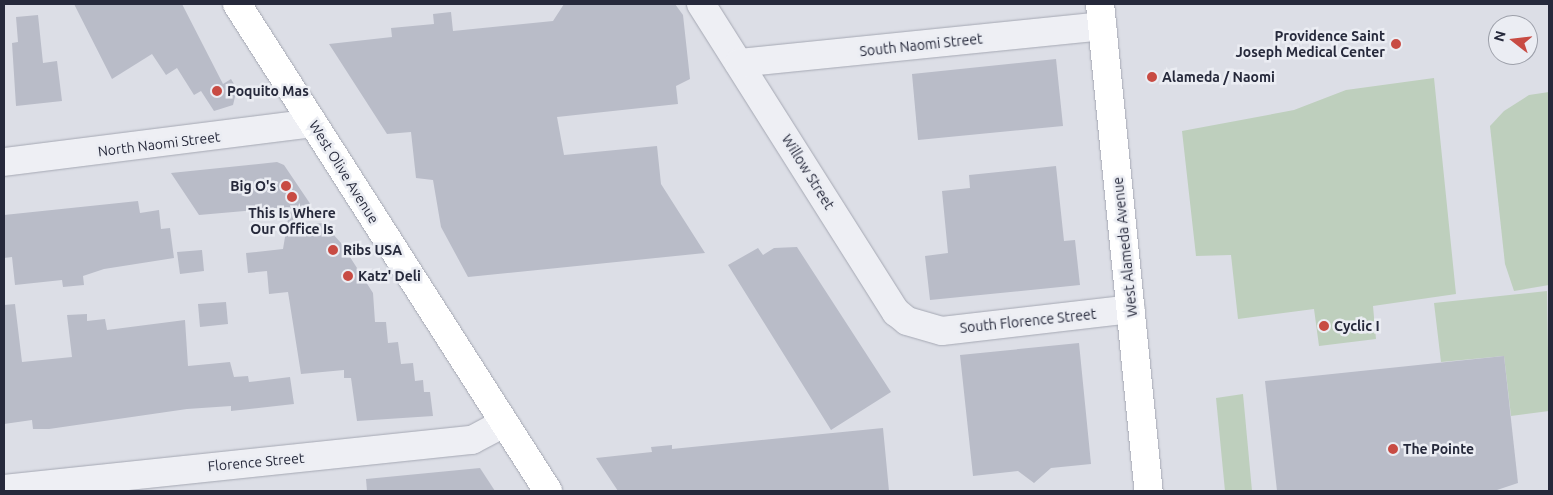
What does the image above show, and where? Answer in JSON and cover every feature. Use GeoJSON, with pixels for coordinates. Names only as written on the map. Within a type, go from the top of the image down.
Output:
{"type":"FeatureCollection","features":[{"type":"Feature","properties":{"kind":"main road","name":"West Olive Avenue"},"geometry":{"type":"LineString","coordinates":[[237,4],[548,491]]}},
{"type":"Feature","properties":{"kind":"main road","name":"West Alameda Avenue"},"geometry":{"type":"LineString","coordinates":[[1101,15],[1149,491]]}},
{"type":"Feature","properties":{"kind":"street","name":"Willow Street"},"geometry":{"type":"LineString","coordinates":[[701,4],[896,312],[925,329]]}},
{"type":"Feature","properties":{"kind":"street","name":"South Naomi Street"},"geometry":{"type":"LineString","coordinates":[[740,63],[1101,15]]}},
{"type":"Feature","properties":{"kind":"street","name":"North Naomi Street"},"geometry":{"type":"LineString","coordinates":[[4,162],[313,123]]}},
{"type":"Feature","properties":{"kind":"street","name":"South Florence Street"},"geometry":{"type":"LineString","coordinates":[[925,329],[1132,309]]}},
{"type":"Feature","properties":{"kind":"street","name":"Florence Street"},"geometry":{"type":"LineString","coordinates":[[4,489],[472,440],[504,423]]}},
{"type":"Feature","properties":{"kind":"green space"},"geometry":{"type":"Polygon","coordinates":[[[1434,78],[1456,294],[1373,306],[1376,339],[1319,346],[1314,309],[1238,319],[1231,255],[1196,256],[1182,131],[1294,110],[1346,90],[1434,78]]]}},
{"type":"Feature","properties":{"kind":"green space"},"geometry":{"type":"Polygon","coordinates":[[[1549,92],[1549,285],[1514,291],[1505,264],[1490,126],[1504,111],[1529,95],[1549,92]]]}},
{"type":"Feature","properties":{"kind":"green space"},"geometry":{"type":"Polygon","coordinates":[[[1547,291],[1549,411],[1511,416],[1504,356],[1441,362],[1434,303],[1547,291]]]}},
{"type":"Feature","properties":{"kind":"green space"},"geometry":{"type":"Polygon","coordinates":[[[1243,394],[1252,491],[1225,491],[1216,398],[1243,394]]]}},
{"type":"Feature","properties":{"kind":"building"},"geometry":{"type":"Polygon","coordinates":[[[74,4],[182,4],[223,84],[231,79],[237,89],[233,105],[214,111],[201,91],[194,95],[177,68],[166,75],[152,54],[112,79],[74,4]]]}},
{"type":"Feature","properties":{"kind":"building"},"geometry":{"type":"Polygon","coordinates":[[[564,4],[675,4],[683,15],[690,79],[676,86],[678,104],[557,117],[564,155],[657,146],[661,184],[705,253],[468,277],[441,227],[433,180],[416,178],[411,132],[387,134],[329,44],[392,37],[391,28],[434,24],[433,14],[451,12],[453,31],[553,21],[564,4]]]}},
{"type":"Feature","properties":{"kind":"building"},"geometry":{"type":"Polygon","coordinates":[[[38,15],[43,63],[57,61],[62,101],[16,106],[12,43],[18,42],[16,17],[38,15]]]}},
{"type":"Feature","properties":{"kind":"building"},"geometry":{"type":"Polygon","coordinates":[[[1056,59],[1063,126],[918,140],[912,74],[1056,59]]]}},
{"type":"Feature","properties":{"kind":"building"},"geometry":{"type":"Polygon","coordinates":[[[277,162],[284,165],[311,205],[287,227],[323,223],[341,243],[373,293],[375,322],[386,322],[388,343],[398,342],[401,364],[413,363],[415,381],[423,380],[424,392],[430,392],[433,416],[357,421],[351,378],[344,378],[344,370],[301,374],[288,292],[269,294],[267,271],[248,273],[246,253],[283,249],[290,207],[199,215],[171,173],[277,162]]]}},
{"type":"Feature","properties":{"kind":"building"},"geometry":{"type":"Polygon","coordinates":[[[1056,166],[1064,241],[1075,240],[1080,285],[930,300],[925,256],[948,253],[942,191],[970,188],[969,175],[1056,166]]]}},
{"type":"Feature","properties":{"kind":"building"},"geometry":{"type":"Polygon","coordinates":[[[138,201],[140,213],[159,210],[161,229],[170,228],[174,258],[104,269],[83,276],[84,285],[63,287],[62,280],[15,285],[12,257],[4,258],[4,215],[138,201]]]}},
{"type":"Feature","properties":{"kind":"building"},"geometry":{"type":"Polygon","coordinates":[[[797,247],[891,392],[831,430],[728,265],[758,248],[763,255],[774,248],[797,247]]]}},
{"type":"Feature","properties":{"kind":"building"},"geometry":{"type":"Polygon","coordinates":[[[202,250],[204,271],[180,274],[177,252],[202,250]]]}},
{"type":"Feature","properties":{"kind":"building"},"geometry":{"type":"Polygon","coordinates":[[[226,302],[228,324],[200,327],[198,304],[226,302]]]}},
{"type":"Feature","properties":{"kind":"building"},"geometry":{"type":"Polygon","coordinates":[[[15,304],[22,362],[72,357],[67,315],[87,314],[87,321],[105,319],[107,330],[185,320],[188,366],[230,362],[234,377],[248,376],[249,382],[290,377],[294,404],[231,411],[231,406],[187,409],[49,429],[33,429],[32,420],[4,424],[4,305],[15,304]]]}},
{"type":"Feature","properties":{"kind":"building"},"geometry":{"type":"Polygon","coordinates":[[[1079,343],[1091,464],[1051,468],[1034,483],[1018,471],[973,476],[960,355],[1079,343]]]}},
{"type":"Feature","properties":{"kind":"building","name":"The Pointe"},"geometry":{"type":"Polygon","coordinates":[[[1504,356],[1518,483],[1494,491],[1277,491],[1265,381],[1504,356]]]}},
{"type":"Feature","properties":{"kind":"building"},"geometry":{"type":"Polygon","coordinates":[[[883,428],[889,491],[618,491],[596,458],[652,452],[651,447],[672,445],[672,449],[883,428]]]}},
{"type":"Feature","properties":{"kind":"building"},"geometry":{"type":"Polygon","coordinates":[[[480,468],[495,491],[367,491],[366,479],[480,468]]]}},
{"type":"Feature","properties":{"kind":"place","name":"Providence Saint Joseph Medical Center"},"geometry":{"type":"Point","coordinates":[1396,44]}},
{"type":"Feature","properties":{"kind":"place","name":"Alameda / Naomi"},"geometry":{"type":"Point","coordinates":[1152,77]}},
{"type":"Feature","properties":{"kind":"place","name":"Poquito Mas"},"geometry":{"type":"Point","coordinates":[217,91]}},
{"type":"Feature","properties":{"kind":"place","name":"Big O's"},"geometry":{"type":"Point","coordinates":[286,186]}},
{"type":"Feature","properties":{"kind":"place","name":"This Is Where Our Office Is"},"geometry":{"type":"Point","coordinates":[292,197]}},
{"type":"Feature","properties":{"kind":"place","name":"Ribs USA"},"geometry":{"type":"Point","coordinates":[333,250]}},
{"type":"Feature","properties":{"kind":"place","name":"Katz' Deli"},"geometry":{"type":"Point","coordinates":[348,276]}},
{"type":"Feature","properties":{"kind":"place","name":"Cyclic I"},"geometry":{"type":"Point","coordinates":[1324,326]}},
{"type":"Feature","properties":{"kind":"place","name":"The Pointe"},"geometry":{"type":"Point","coordinates":[1393,449]}}]}
